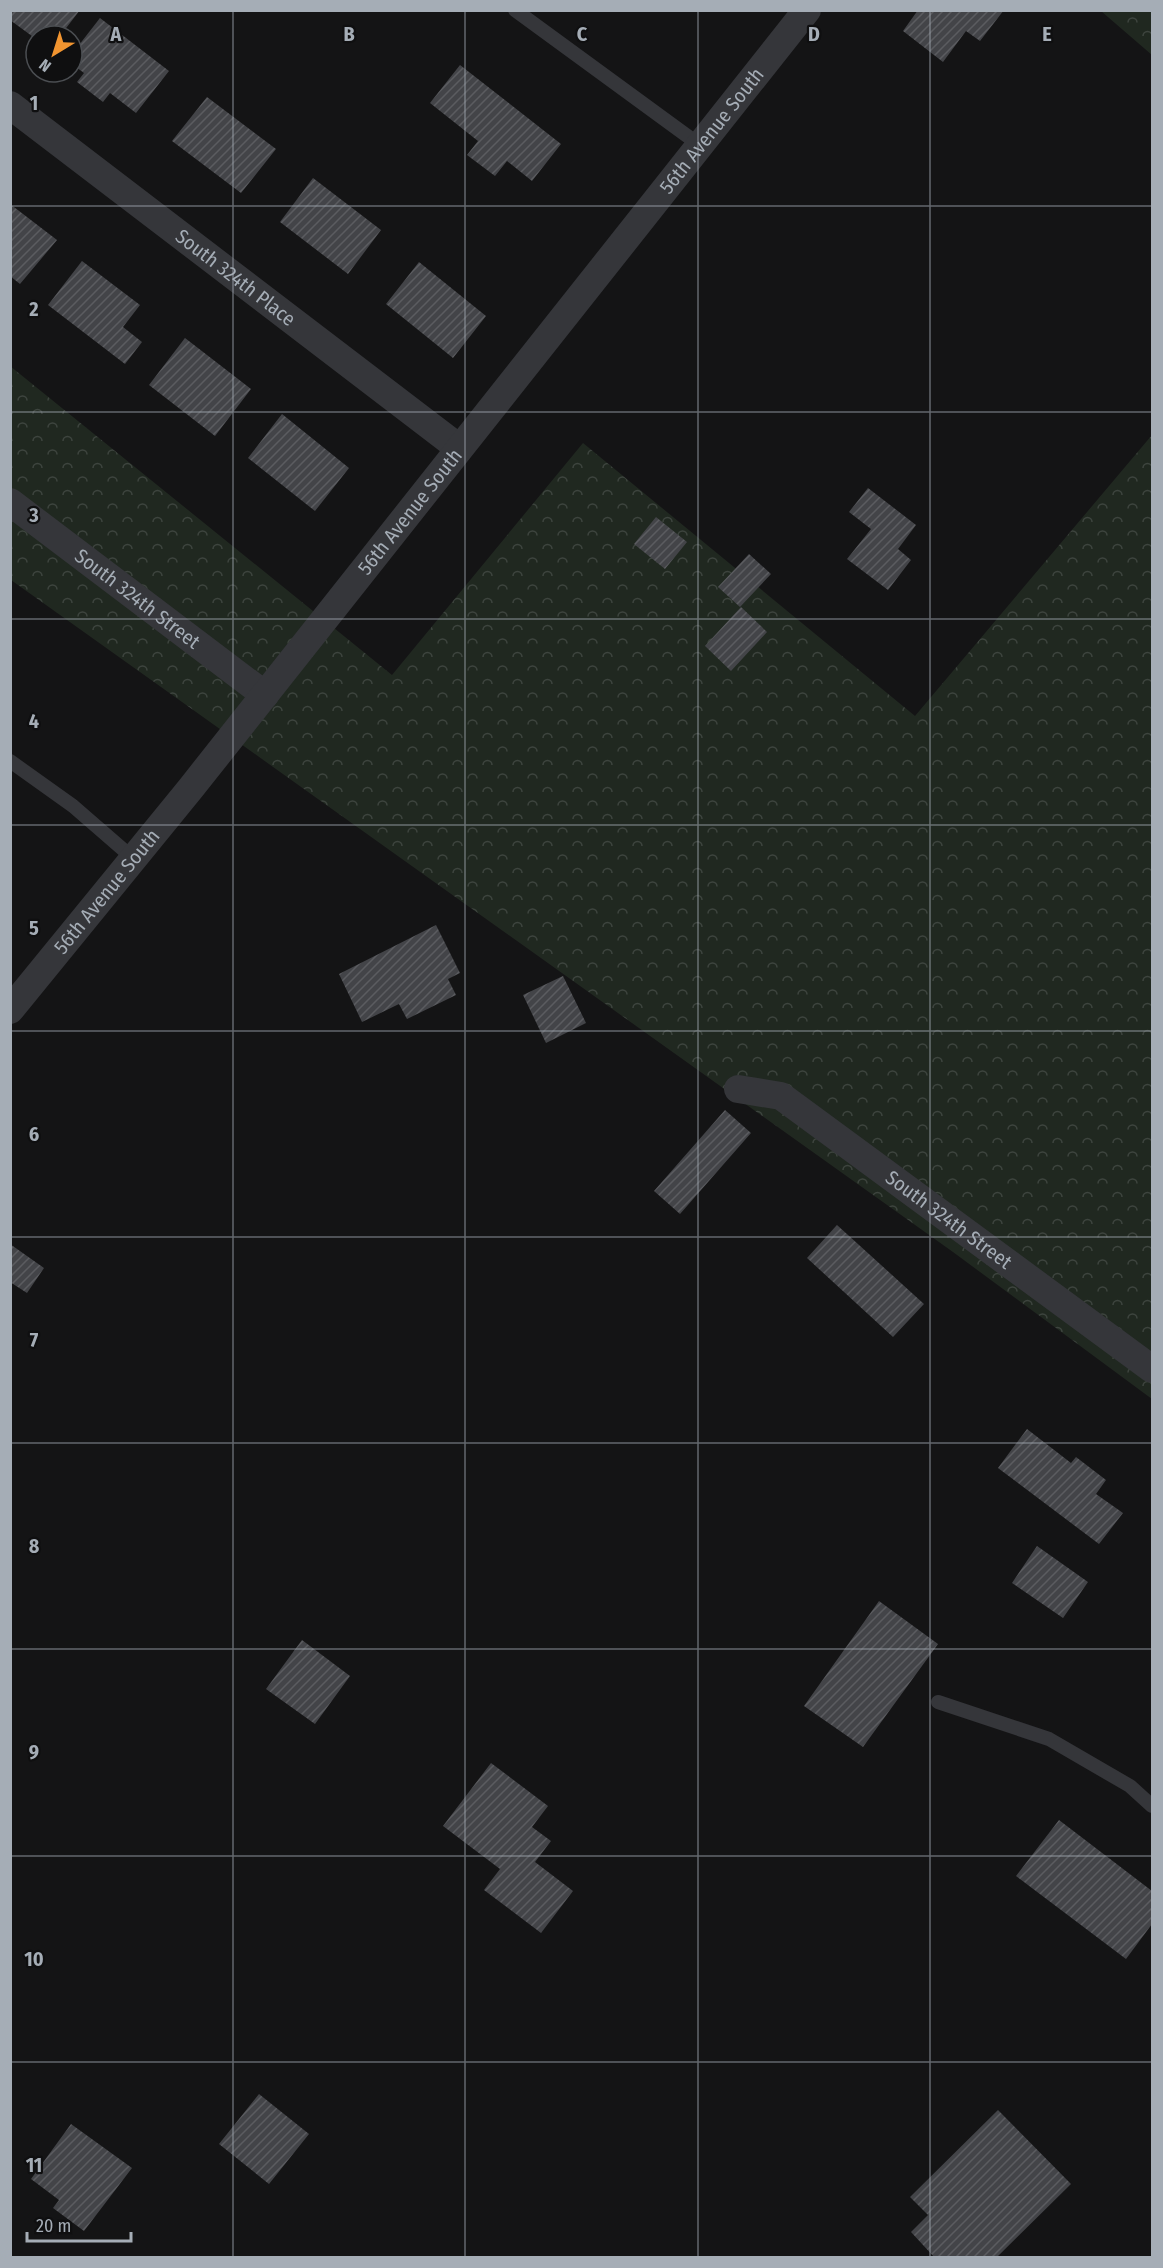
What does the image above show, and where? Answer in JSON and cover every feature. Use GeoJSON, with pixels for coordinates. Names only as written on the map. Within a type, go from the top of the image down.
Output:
{"type":"FeatureCollection","features":[{"type":"Feature","properties":{"kind":"street","name":"56th Avenue South"},"geometry":{"type":"LineString","coordinates":[[10,1010],[265,695],[807,10]]}},
{"type":"Feature","properties":{"kind":"street","name":"South 324th Place"},"geometry":{"type":"LineString","coordinates":[[10,105],[459,448]]}},
{"type":"Feature","properties":{"kind":"street","name":"South 324th Street"},"geometry":{"type":"LineString","coordinates":[[10,502],[265,695]]}},
{"type":"Feature","properties":{"kind":"street","name":"South 324th Street"},"geometry":{"type":"LineString","coordinates":[[738,1089],[781,1096],[1152,1369]]}},
{"type":"Feature","properties":{"kind":"lane"},"geometry":{"type":"LineString","coordinates":[[515,10],[701,146]]}},
{"type":"Feature","properties":{"kind":"lane"},"geometry":{"type":"LineString","coordinates":[[10,761],[73,806],[134,859]]}},
{"type":"Feature","properties":{"kind":"lane"},"geometry":{"type":"LineString","coordinates":[[938,1702],[1049,1739],[1130,1786],[1152,1806]]}},
{"type":"Feature","properties":{"kind":"green space"},"geometry":{"type":"Polygon","coordinates":[[[1101,11],[1152,11],[1152,55],[1101,11]]]}},
{"type":"Feature","properties":{"kind":"green space"},"geometry":{"type":"Polygon","coordinates":[[[10,366],[392,675],[583,443],[915,716],[1152,435],[1152,1399],[953,1252],[11,580],[10,366]]]}},
{"type":"Feature","properties":{"kind":"building"},"geometry":{"type":"Polygon","coordinates":[[[10,10],[80,10],[69,24],[24,24],[24,30],[10,20],[10,10]]]}},
{"type":"Feature","properties":{"kind":"building"},"geometry":{"type":"Polygon","coordinates":[[[918,10],[1004,10],[980,41],[966,31],[943,62],[903,31],[918,10]]]}},
{"type":"Feature","properties":{"kind":"building"},"geometry":{"type":"Polygon","coordinates":[[[100,18],[169,71],[136,113],[110,93],[103,102],[80,84],[84,84],[84,39],[100,18]]]}},
{"type":"Feature","properties":{"kind":"building"},"geometry":{"type":"Polygon","coordinates":[[[460,65],[561,144],[532,181],[507,161],[495,176],[467,155],[478,141],[430,103],[460,65]]]}},
{"type":"Feature","properties":{"kind":"building"},"geometry":{"type":"Polygon","coordinates":[[[207,97],[276,149],[241,193],[172,141],[207,97]]]}},
{"type":"Feature","properties":{"kind":"building"},"geometry":{"type":"Polygon","coordinates":[[[313,178],[381,230],[348,274],[280,222],[313,178]]]}},
{"type":"Feature","properties":{"kind":"building"},"geometry":{"type":"Polygon","coordinates":[[[10,204],[57,240],[20,284],[10,276],[10,204]]]}},
{"type":"Feature","properties":{"kind":"building"},"geometry":{"type":"Polygon","coordinates":[[[82,261],[140,305],[123,327],[142,342],[125,364],[48,305],[82,261]]]}},
{"type":"Feature","properties":{"kind":"building"},"geometry":{"type":"Polygon","coordinates":[[[419,262],[486,316],[453,358],[386,304],[419,262]]]}},
{"type":"Feature","properties":{"kind":"building"},"geometry":{"type":"Polygon","coordinates":[[[185,338],[251,389],[215,436],[149,385],[185,338]]]}},
{"type":"Feature","properties":{"kind":"building"},"geometry":{"type":"Polygon","coordinates":[[[282,414],[349,468],[315,511],[248,458],[282,414]]]}},
{"type":"Feature","properties":{"kind":"building"},"geometry":{"type":"Polygon","coordinates":[[[868,488],[916,525],[898,549],[911,560],[888,590],[847,559],[871,529],[849,512],[868,488]]]}},
{"type":"Feature","properties":{"kind":"building"},"geometry":{"type":"Polygon","coordinates":[[[656,517],[687,542],[665,569],[634,544],[656,517]]]}},
{"type":"Feature","properties":{"kind":"building"},"geometry":{"type":"Polygon","coordinates":[[[749,554],[771,574],[740,607],[718,587],[749,554]]]}},
{"type":"Feature","properties":{"kind":"building"},"geometry":{"type":"Polygon","coordinates":[[[741,607],[767,632],[731,671],[705,646],[741,607]]]}},
{"type":"Feature","properties":{"kind":"building"},"geometry":{"type":"Polygon","coordinates":[[[436,925],[460,973],[448,979],[456,995],[407,1019],[399,1004],[362,1022],[339,974],[436,925]]]}},
{"type":"Feature","properties":{"kind":"building"},"geometry":{"type":"Polygon","coordinates":[[[563,976],[586,1023],[546,1043],[523,995],[563,976]]]}},
{"type":"Feature","properties":{"kind":"building"},"geometry":{"type":"Polygon","coordinates":[[[725,1110],[751,1133],[680,1214],[654,1191],[725,1110]]]}},
{"type":"Feature","properties":{"kind":"building"},"geometry":{"type":"Polygon","coordinates":[[[837,1225],[924,1304],[893,1337],[807,1258],[837,1225]]]}},
{"type":"Feature","properties":{"kind":"building"},"geometry":{"type":"Polygon","coordinates":[[[10,1244],[44,1268],[27,1293],[10,1282],[10,1244]]]}},
{"type":"Feature","properties":{"kind":"building"},"geometry":{"type":"Polygon","coordinates":[[[1027,1429],[1071,1463],[1076,1457],[1106,1480],[1096,1494],[1123,1513],[1099,1544],[998,1468],[1027,1429]]]}},
{"type":"Feature","properties":{"kind":"building"},"geometry":{"type":"Polygon","coordinates":[[[1037,1546],[1088,1582],[1063,1618],[1012,1583],[1037,1546]]]}},
{"type":"Feature","properties":{"kind":"building"},"geometry":{"type":"Polygon","coordinates":[[[879,1601],[938,1644],[863,1747],[804,1706],[879,1601]]]}},
{"type":"Feature","properties":{"kind":"building"},"geometry":{"type":"Polygon","coordinates":[[[302,1640],[350,1676],[315,1724],[266,1689],[302,1640]]]}},
{"type":"Feature","properties":{"kind":"building"},"geometry":{"type":"Polygon","coordinates":[[[491,1763],[548,1806],[532,1827],[551,1841],[535,1862],[573,1891],[541,1933],[484,1890],[500,1869],[443,1826],[491,1763]]]}},
{"type":"Feature","properties":{"kind":"building"},"geometry":{"type":"Polygon","coordinates":[[[1059,1820],[1152,1891],[1152,1924],[1126,1959],[1016,1876],[1059,1820]]]}},
{"type":"Feature","properties":{"kind":"building"},"geometry":{"type":"Polygon","coordinates":[[[259,2094],[309,2134],[269,2184],[219,2144],[259,2094]]]}},
{"type":"Feature","properties":{"kind":"building"},"geometry":{"type":"Polygon","coordinates":[[[998,2110],[1071,2184],[996,2258],[935,2258],[911,2232],[928,2215],[910,2197],[998,2110]]]}},
{"type":"Feature","properties":{"kind":"building"},"geometry":{"type":"Polygon","coordinates":[[[71,2124],[132,2168],[84,2231],[53,2208],[59,2200],[31,2179],[71,2124]]]}}]}
